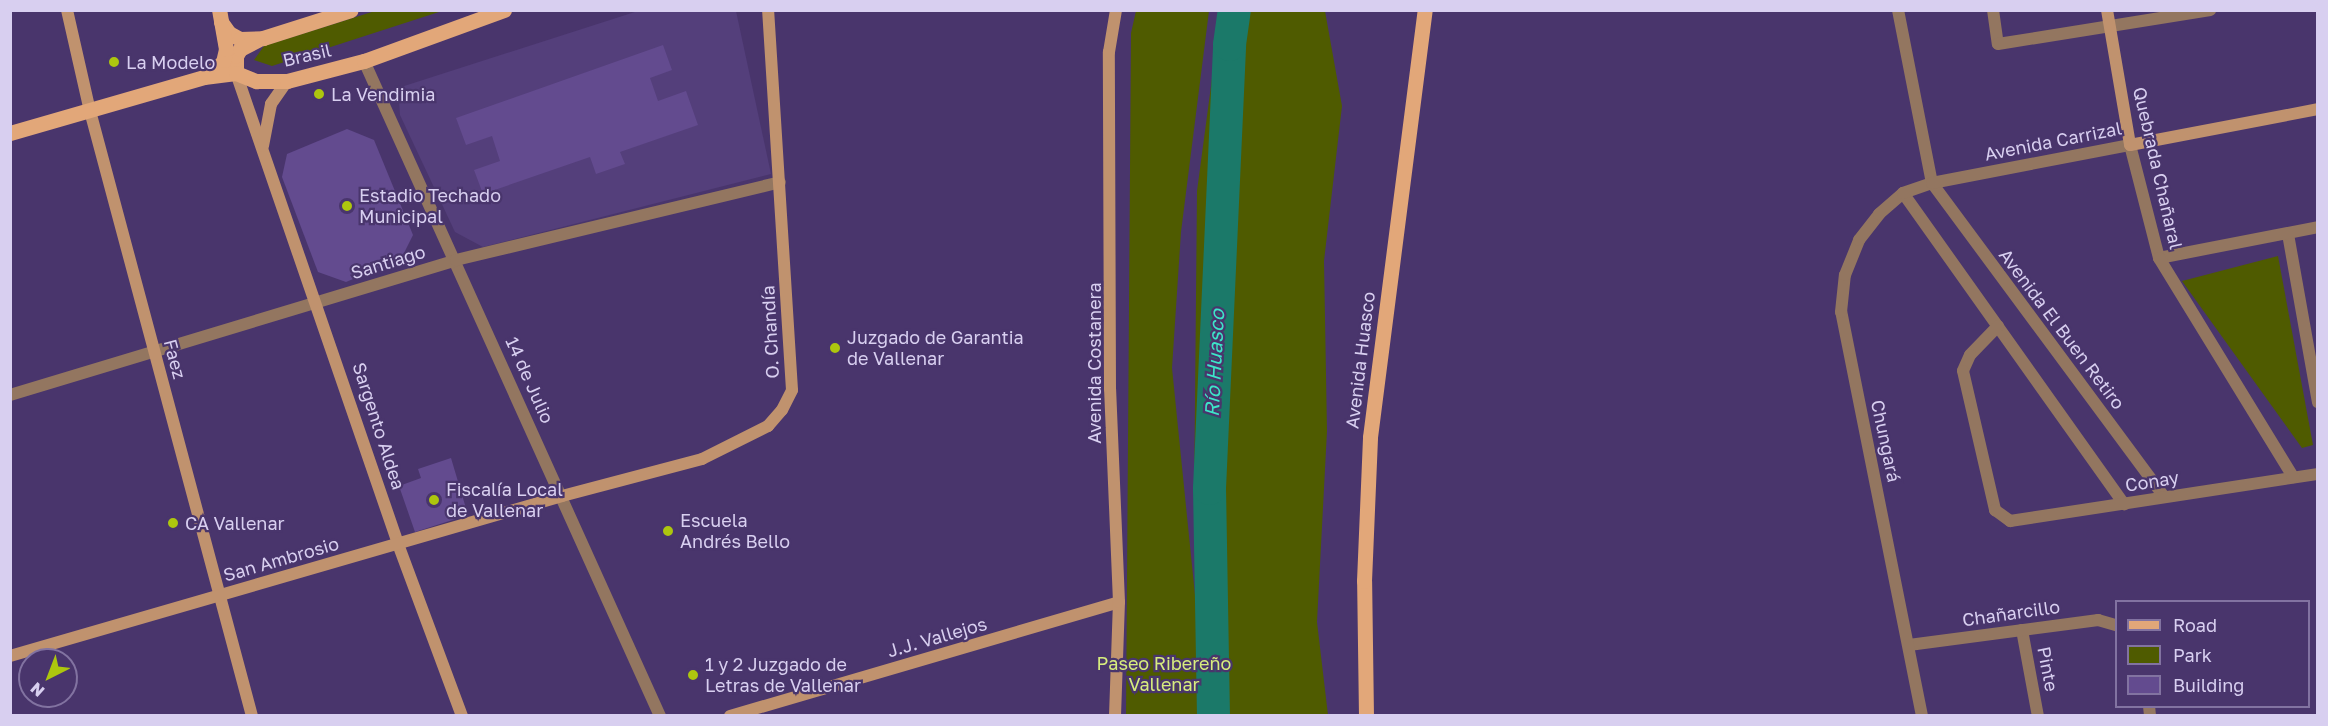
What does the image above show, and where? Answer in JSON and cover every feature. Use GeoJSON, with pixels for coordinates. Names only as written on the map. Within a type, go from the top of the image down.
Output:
{"type":"FeatureCollection","features":[{"type":"Feature","properties":{"kind":"main road","name":"Brasil"},"geometry":{"type":"LineString","coordinates":[[220,16],[229,33],[240,39],[263,38],[351,10]]}},
{"type":"Feature","properties":{"kind":"main road","name":"Brasil"},"geometry":{"type":"LineString","coordinates":[[10,133],[204,77],[237,73],[256,81],[287,81],[364,61],[504,10]]}},
{"type":"Feature","properties":{"kind":"main road"},"geometry":{"type":"LineString","coordinates":[[1418,10],[1421,32]]}},
{"type":"Feature","properties":{"kind":"main road","name":"Avenida Huasco"},"geometry":{"type":"LineString","coordinates":[[1366,716],[1364,581],[1370,437],[1425,10]]}},
{"type":"Feature","properties":{"kind":"main road"},"geometry":{"type":"LineString","coordinates":[[204,77],[223,62],[226,49],[220,16]]}},
{"type":"Feature","properties":{"kind":"main road"},"geometry":{"type":"LineString","coordinates":[[237,73],[236,56],[240,49],[263,38]]}},
{"type":"Feature","properties":{"kind":"street","name":"Faez"},"geometry":{"type":"LineString","coordinates":[[67,10],[90,111],[252,716]]}},
{"type":"Feature","properties":{"kind":"street","name":"O. Chandía"},"geometry":{"type":"LineString","coordinates":[[562,496],[702,459],[768,426],[782,410],[792,390],[768,10]]}},
{"type":"Feature","properties":{"kind":"street","name":"Avenida Costanera"},"geometry":{"type":"LineString","coordinates":[[1115,716],[1119,602],[1110,389],[1109,52],[1116,10]]}},
{"type":"Feature","properties":{"kind":"street"},"geometry":{"type":"LineString","coordinates":[[1898,10],[1932,183]]}},
{"type":"Feature","properties":{"kind":"street"},"geometry":{"type":"LineString","coordinates":[[1993,10],[1998,44],[2209,11]]}},
{"type":"Feature","properties":{"kind":"street","name":"Quebrada Chañaral"},"geometry":{"type":"LineString","coordinates":[[2107,10],[2130,145],[2159,258],[2293,477]]}},
{"type":"Feature","properties":{"kind":"street","name":"14 de Julio"},"geometry":{"type":"LineString","coordinates":[[364,61],[456,260],[660,716]]}},
{"type":"Feature","properties":{"kind":"street","name":"Sargento Aldea"},"geometry":{"type":"LineString","coordinates":[[237,73],[398,544],[462,716]]}},
{"type":"Feature","properties":{"kind":"street"},"geometry":{"type":"LineString","coordinates":[[262,147],[271,104],[287,81]]}},
{"type":"Feature","properties":{"kind":"street","name":"Avenida Carrizal"},"geometry":{"type":"LineString","coordinates":[[1903,193],[1932,183],[2318,109]]}},
{"type":"Feature","properties":{"kind":"street","name":"Santiago"},"geometry":{"type":"LineString","coordinates":[[10,395],[456,260],[780,182]]}},
{"type":"Feature","properties":{"kind":"street","name":"Avenida El Buen Retiro"},"geometry":{"type":"LineString","coordinates":[[1932,183],[2164,497]]}},
{"type":"Feature","properties":{"kind":"street"},"geometry":{"type":"LineString","coordinates":[[1903,193],[2124,504]]}},
{"type":"Feature","properties":{"kind":"street","name":"Chungará"},"geometry":{"type":"LineString","coordinates":[[1903,193],[1879,214],[1859,240],[1845,275],[1841,312],[1922,716]]}},
{"type":"Feature","properties":{"kind":"street"},"geometry":{"type":"LineString","coordinates":[[2159,258],[2318,227]]}},
{"type":"Feature","properties":{"kind":"street"},"geometry":{"type":"LineString","coordinates":[[2288,234],[2318,402]]}},
{"type":"Feature","properties":{"kind":"street","name":"Conay"},"geometry":{"type":"LineString","coordinates":[[1998,326],[1971,355],[1963,371],[1995,510],[2010,521],[2318,474]]}},
{"type":"Feature","properties":{"kind":"street","name":"San Ambrosio"},"geometry":{"type":"LineString","coordinates":[[10,656],[562,496]]}},
{"type":"Feature","properties":{"kind":"street","name":"J.J. Vallejos"},"geometry":{"type":"LineString","coordinates":[[730,716],[1119,602]]}},
{"type":"Feature","properties":{"kind":"street","name":"Chañarcillo"},"geometry":{"type":"LineString","coordinates":[[1909,645],[2098,620],[2115,626]]}},
{"type":"Feature","properties":{"kind":"street","name":"Pinte"},"geometry":{"type":"LineString","coordinates":[[2022,630],[2038,716]]}},
{"type":"Feature","properties":{"kind":"shaded area"},"geometry":{"type":"Polygon","coordinates":[[[638,11],[736,11],[771,174],[483,247],[455,232],[400,115],[398,88],[638,11]]]}},
{"type":"Feature","properties":{"kind":"green space"},"geometry":{"type":"Polygon","coordinates":[[[375,11],[442,11],[272,66],[254,60],[264,46],[375,11]]]}},
{"type":"Feature","properties":{"kind":"green space","name":"Paseo Ribereño Vallenar"},"geometry":{"type":"Polygon","coordinates":[[[1136,11],[1209,11],[1181,232],[1172,368],[1203,674],[1218,665],[1214,518],[1194,505],[1197,191],[1221,11],[1325,11],[1342,106],[1324,261],[1327,431],[1317,622],[1328,715],[1126,715],[1131,33],[1136,11]]]}},
{"type":"Feature","properties":{"kind":"green space"},"geometry":{"type":"Polygon","coordinates":[[[2278,256],[2313,445],[2302,448],[2182,281],[2278,256]]]}},
{"type":"Feature","properties":{"kind":"building"},"geometry":{"type":"Polygon","coordinates":[[[663,45],[672,70],[650,78],[658,101],[686,91],[698,125],[620,152],[625,164],[596,174],[590,157],[483,194],[474,170],[500,161],[492,136],[466,145],[456,118],[663,45]]]}},
{"type":"Feature","properties":{"kind":"building","name":"Estadio Techado Municipal"},"geometry":{"type":"Polygon","coordinates":[[[347,129],[374,140],[413,235],[401,259],[346,282],[318,272],[282,177],[287,154],[347,129]]]}},
{"type":"Feature","properties":{"kind":"building","name":"Fiscalía Local de Vallenar"},"geometry":{"type":"Polygon","coordinates":[[[451,458],[468,515],[415,532],[399,486],[421,478],[418,469],[451,458]]]}},
{"type":"Feature","properties":{"kind":"waterway","name":"Río Huasco"},"geometry":{"type":"LineString","coordinates":[[1213,716],[1209,488],[1229,44],[1234,10]]}},
{"type":"Feature","properties":{"kind":"place","name":"La Modelo"},"geometry":{"type":"Point","coordinates":[114,62]}},
{"type":"Feature","properties":{"kind":"place","name":"La Vendimia"},"geometry":{"type":"Point","coordinates":[319,94]}},
{"type":"Feature","properties":{"kind":"place","name":"Estadio Techado Municipal"},"geometry":{"type":"Point","coordinates":[347,206]}},
{"type":"Feature","properties":{"kind":"place","name":"Juzgado de Garantia de Vallenar"},"geometry":{"type":"Point","coordinates":[835,348]}},
{"type":"Feature","properties":{"kind":"place","name":"Fiscalía Local de Vallenar"},"geometry":{"type":"Point","coordinates":[434,500]}},
{"type":"Feature","properties":{"kind":"place","name":"CA Vallenar"},"geometry":{"type":"Point","coordinates":[173,523]}},
{"type":"Feature","properties":{"kind":"place","name":"Escuela Andrés Bello"},"geometry":{"type":"Point","coordinates":[668,531]}},
{"type":"Feature","properties":{"kind":"place","name":"1 y 2 Juzgado de Letras de Vallenar"},"geometry":{"type":"Point","coordinates":[693,675]}}]}
